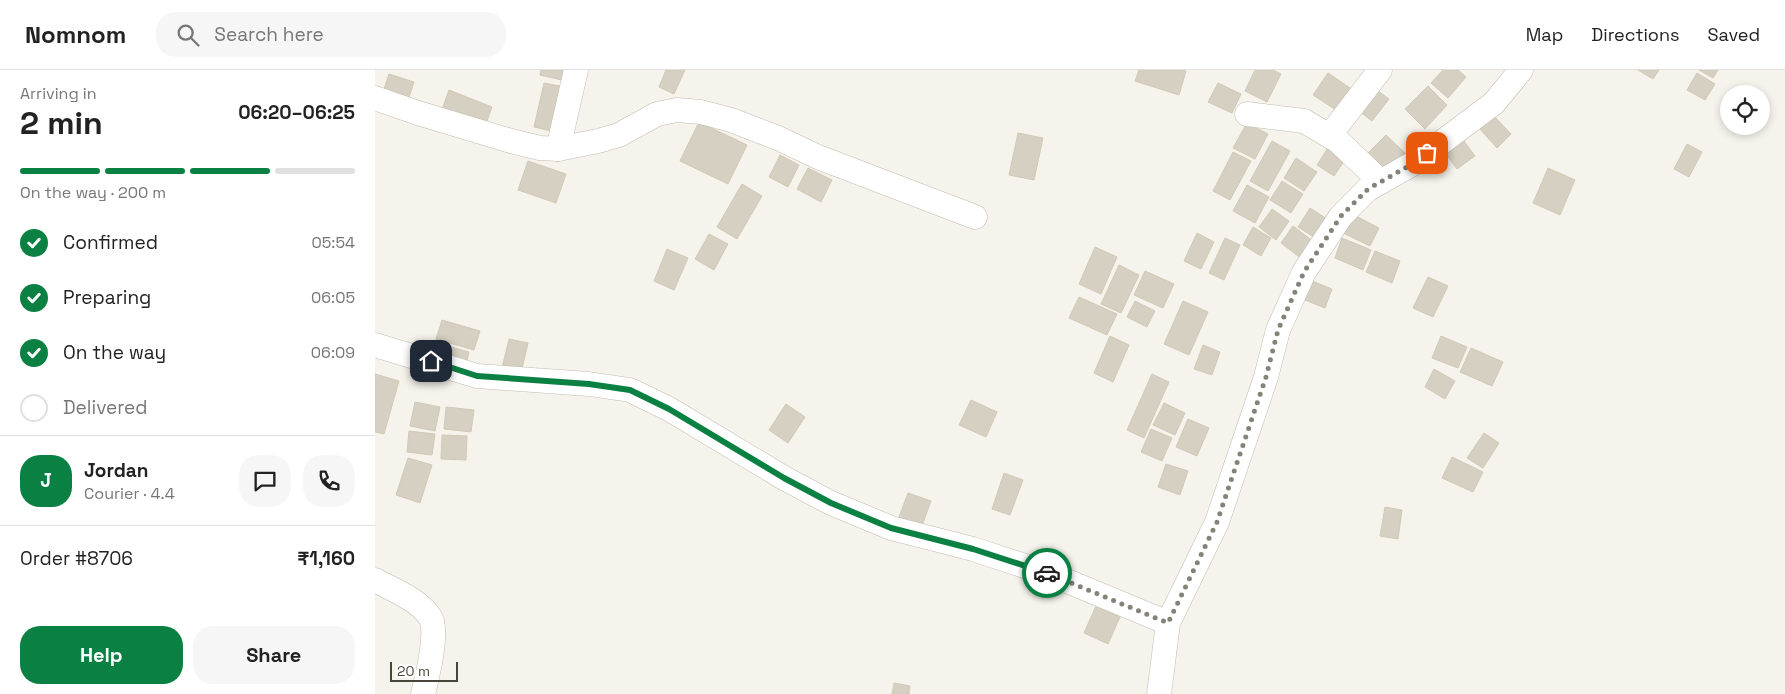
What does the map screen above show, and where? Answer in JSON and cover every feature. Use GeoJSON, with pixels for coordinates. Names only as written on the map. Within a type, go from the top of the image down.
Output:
{"type":"FeatureCollection","features":[{"type":"Feature","properties":{"kind":"street"},"geometry":{"type":"LineString","coordinates":[[558,148],[576,70]]}},
{"type":"Feature","properties":{"kind":"street"},"geometry":{"type":"LineString","coordinates":[[1330,135],[1380,70]]}},
{"type":"Feature","properties":{"kind":"street"},"geometry":{"type":"LineString","coordinates":[[1159,694],[1168,623],[1217,522],[1266,377],[1278,330],[1304,272],[1341,216],[1368,189],[1414,163],[1493,103],[1521,70]]}},
{"type":"Feature","properties":{"kind":"street"},"geometry":{"type":"LineString","coordinates":[[375,98],[418,113],[541,148],[558,148],[619,135],[657,114],[677,110],[701,112],[731,120],[778,138],[818,157],[975,217]]}},
{"type":"Feature","properties":{"kind":"street"},"geometry":{"type":"LineString","coordinates":[[1247,114],[1305,122],[1339,141],[1381,182]]}},
{"type":"Feature","properties":{"kind":"street"},"geometry":{"type":"LineString","coordinates":[[375,345],[477,376],[589,384],[630,390],[669,409],[784,478],[831,503],[891,528],[973,549],[1055,576],[1168,623]]}},
{"type":"Feature","properties":{"kind":"street"},"geometry":{"type":"LineString","coordinates":[[375,580],[417,604],[431,618],[434,630],[423,694]]}},
{"type":"Feature","properties":{"kind":"building"},"geometry":{"type":"Polygon","coordinates":[[[541,70],[569,70],[566,81],[540,75],[541,70]]]}},
{"type":"Feature","properties":{"kind":"building"},"geometry":{"type":"Polygon","coordinates":[[[666,70],[685,70],[674,94],[659,87],[666,70]]]}},
{"type":"Feature","properties":{"kind":"building"},"geometry":{"type":"Polygon","coordinates":[[[1139,70],[1186,71],[1179,95],[1135,81],[1139,70]]]}},
{"type":"Feature","properties":{"kind":"building"},"geometry":{"type":"Polygon","coordinates":[[[1255,70],[1273,70],[1281,74],[1267,102],[1245,91],[1255,70]]]}},
{"type":"Feature","properties":{"kind":"building"},"geometry":{"type":"Polygon","coordinates":[[[1443,70],[1458,70],[1466,77],[1448,98],[1431,83],[1443,70]]]}},
{"type":"Feature","properties":{"kind":"building"},"geometry":{"type":"Polygon","coordinates":[[[1638,70],[1659,70],[1653,79],[1638,70]]]}},
{"type":"Feature","properties":{"kind":"building"},"geometry":{"type":"Polygon","coordinates":[[[1699,70],[1718,70],[1713,78],[1699,70]]]}},
{"type":"Feature","properties":{"kind":"building"},"geometry":{"type":"Polygon","coordinates":[[[1328,73],[1353,90],[1339,112],[1313,95],[1328,73]]]}},
{"type":"Feature","properties":{"kind":"building"},"geometry":{"type":"Polygon","coordinates":[[[1697,73],[1715,84],[1705,100],[1687,90],[1697,73]]]}},
{"type":"Feature","properties":{"kind":"building"},"geometry":{"type":"Polygon","coordinates":[[[389,74],[414,82],[407,104],[382,95],[389,74]]]}},
{"type":"Feature","properties":{"kind":"building"},"geometry":{"type":"Polygon","coordinates":[[[544,83],[565,87],[555,132],[534,127],[544,83]]]}},
{"type":"Feature","properties":{"kind":"building"},"geometry":{"type":"Polygon","coordinates":[[[1218,83],[1241,94],[1232,113],[1208,102],[1218,83]]]}},
{"type":"Feature","properties":{"kind":"building"},"geometry":{"type":"Polygon","coordinates":[[[1370,85],[1389,99],[1372,121],[1354,107],[1370,85]]]}},
{"type":"Feature","properties":{"kind":"building"},"geometry":{"type":"Polygon","coordinates":[[[1428,86],[1447,105],[1425,129],[1405,109],[1428,86]]]}},
{"type":"Feature","properties":{"kind":"building"},"geometry":{"type":"Polygon","coordinates":[[[449,90],[492,107],[483,132],[440,115],[449,90]]]}},
{"type":"Feature","properties":{"kind":"building"},"geometry":{"type":"Polygon","coordinates":[[[1494,116],[1511,134],[1497,148],[1480,129],[1494,116]]]}},
{"type":"Feature","properties":{"kind":"building"},"geometry":{"type":"Polygon","coordinates":[[[699,122],[747,145],[728,184],[680,161],[699,122]]]}},
{"type":"Feature","properties":{"kind":"building"},"geometry":{"type":"Polygon","coordinates":[[[1247,123],[1268,134],[1255,159],[1233,148],[1247,123]]]}},
{"type":"Feature","properties":{"kind":"building"},"geometry":{"type":"Polygon","coordinates":[[[1018,133],[1043,138],[1034,180],[1009,175],[1018,133]]]}},
{"type":"Feature","properties":{"kind":"building"},"geometry":{"type":"Polygon","coordinates":[[[1386,135],[1405,153],[1385,174],[1366,155],[1386,135]]]}},
{"type":"Feature","properties":{"kind":"building"},"geometry":{"type":"Polygon","coordinates":[[[1461,137],[1475,156],[1457,169],[1443,150],[1461,137]]]}},
{"type":"Feature","properties":{"kind":"building"},"geometry":{"type":"Polygon","coordinates":[[[1272,141],[1290,151],[1268,191],[1250,181],[1272,141]]]}},
{"type":"Feature","properties":{"kind":"building"},"geometry":{"type":"Polygon","coordinates":[[[1687,144],[1702,152],[1689,177],[1674,169],[1687,144]]]}},
{"type":"Feature","properties":{"kind":"building"},"geometry":{"type":"Polygon","coordinates":[[[1329,146],[1347,157],[1334,176],[1317,165],[1329,146]]]}},
{"type":"Feature","properties":{"kind":"building"},"geometry":{"type":"Polygon","coordinates":[[[1233,152],[1251,161],[1230,200],[1213,191],[1233,152]]]}},
{"type":"Feature","properties":{"kind":"building"},"geometry":{"type":"Polygon","coordinates":[[[780,155],[799,165],[788,187],[769,177],[780,155]]]}},
{"type":"Feature","properties":{"kind":"building"},"geometry":{"type":"Polygon","coordinates":[[[1296,158],[1317,172],[1304,191],[1284,178],[1296,158]]]}},
{"type":"Feature","properties":{"kind":"building"},"geometry":{"type":"Polygon","coordinates":[[[528,161],[566,174],[556,203],[518,190],[528,161]]]}},
{"type":"Feature","properties":{"kind":"building"},"geometry":{"type":"Polygon","coordinates":[[[808,168],[832,180],[821,202],[797,189],[808,168]]]}},
{"type":"Feature","properties":{"kind":"building"},"geometry":{"type":"Polygon","coordinates":[[[1548,168],[1575,180],[1560,215],[1533,203],[1548,168]]]}},
{"type":"Feature","properties":{"kind":"building"},"geometry":{"type":"Polygon","coordinates":[[[1282,181],[1303,194],[1291,213],[1270,200],[1282,181]]]}},
{"type":"Feature","properties":{"kind":"building"},"geometry":{"type":"Polygon","coordinates":[[[742,184],[762,196],[737,239],[717,227],[742,184]]]}},
{"type":"Feature","properties":{"kind":"building"},"geometry":{"type":"Polygon","coordinates":[[[1247,185],[1269,197],[1255,223],[1233,211],[1247,185]]]}},
{"type":"Feature","properties":{"kind":"building"},"geometry":{"type":"Polygon","coordinates":[[[1310,208],[1330,221],[1317,239],[1298,227],[1310,208]]]}},
{"type":"Feature","properties":{"kind":"building"},"geometry":{"type":"Polygon","coordinates":[[[1272,209],[1289,221],[1276,240],[1259,227],[1272,209]]]}},
{"type":"Feature","properties":{"kind":"building"},"geometry":{"type":"Polygon","coordinates":[[[1352,214],[1379,228],[1370,246],[1343,233],[1352,214]]]}},
{"type":"Feature","properties":{"kind":"building"},"geometry":{"type":"Polygon","coordinates":[[[1293,226],[1314,242],[1302,259],[1281,243],[1293,226]]]}},
{"type":"Feature","properties":{"kind":"building"},"geometry":{"type":"Polygon","coordinates":[[[1253,227],[1271,238],[1261,256],[1243,245],[1253,227]]]}},
{"type":"Feature","properties":{"kind":"building"},"geometry":{"type":"Polygon","coordinates":[[[1197,233],[1214,242],[1201,269],[1184,261],[1197,233]]]}},
{"type":"Feature","properties":{"kind":"building"},"geometry":{"type":"Polygon","coordinates":[[[709,234],[728,244],[714,270],[695,259],[709,234]]]}},
{"type":"Feature","properties":{"kind":"building"},"geometry":{"type":"Polygon","coordinates":[[[1225,238],[1240,245],[1224,280],[1209,273],[1225,238]]]}},
{"type":"Feature","properties":{"kind":"building"},"geometry":{"type":"Polygon","coordinates":[[[1342,238],[1371,250],[1363,270],[1335,258],[1342,238]]]}},
{"type":"Feature","properties":{"kind":"building"},"geometry":{"type":"Polygon","coordinates":[[[1095,247],[1117,257],[1101,294],[1079,284],[1095,247]]]}},
{"type":"Feature","properties":{"kind":"building"},"geometry":{"type":"Polygon","coordinates":[[[667,249],[688,258],[674,290],[654,281],[667,249]]]}},
{"type":"Feature","properties":{"kind":"building"},"geometry":{"type":"Polygon","coordinates":[[[1375,251],[1400,261],[1392,283],[1366,272],[1375,251]]]}},
{"type":"Feature","properties":{"kind":"building"},"geometry":{"type":"Polygon","coordinates":[[[1119,265],[1139,275],[1121,313],[1101,304],[1119,265]]]}},
{"type":"Feature","properties":{"kind":"building"},"geometry":{"type":"Polygon","coordinates":[[[1145,271],[1174,284],[1163,308],[1134,295],[1145,271]]]}},
{"type":"Feature","properties":{"kind":"building"},"geometry":{"type":"Polygon","coordinates":[[[1428,277],[1448,286],[1433,317],[1413,308],[1428,277]]]}},
{"type":"Feature","properties":{"kind":"building"},"geometry":{"type":"Polygon","coordinates":[[[1307,279],[1332,289],[1325,308],[1300,298],[1307,279]]]}},
{"type":"Feature","properties":{"kind":"building"},"geometry":{"type":"Polygon","coordinates":[[[1079,297],[1117,314],[1107,335],[1069,318],[1079,297]]]}},
{"type":"Feature","properties":{"kind":"building"},"geometry":{"type":"Polygon","coordinates":[[[1135,301],[1155,311],[1147,327],[1127,317],[1135,301]]]}},
{"type":"Feature","properties":{"kind":"building"},"geometry":{"type":"Polygon","coordinates":[[[1183,301],[1208,312],[1189,355],[1164,344],[1183,301]]]}},
{"type":"Feature","properties":{"kind":"building"},"geometry":{"type":"Polygon","coordinates":[[[442,320],[480,331],[474,350],[436,339],[442,320]]]}},
{"type":"Feature","properties":{"kind":"building"},"geometry":{"type":"Polygon","coordinates":[[[1110,336],[1129,345],[1113,382],[1094,373],[1110,336]]]}},
{"type":"Feature","properties":{"kind":"building"},"geometry":{"type":"Polygon","coordinates":[[[1441,336],[1467,347],[1458,368],[1432,358],[1441,336]]]}},
{"type":"Feature","properties":{"kind":"building"},"geometry":{"type":"Polygon","coordinates":[[[509,339],[528,343],[521,373],[502,368],[509,339]]]}},
{"type":"Feature","properties":{"kind":"building"},"geometry":{"type":"Polygon","coordinates":[[[433,342],[469,352],[465,369],[428,359],[433,342]]]}},
{"type":"Feature","properties":{"kind":"building"},"geometry":{"type":"Polygon","coordinates":[[[1203,345],[1220,352],[1212,375],[1194,369],[1203,345]]]}},
{"type":"Feature","properties":{"kind":"building"},"geometry":{"type":"Polygon","coordinates":[[[1471,348],[1503,362],[1492,386],[1460,372],[1471,348]]]}},
{"type":"Feature","properties":{"kind":"building"},"geometry":{"type":"Polygon","coordinates":[[[1434,369],[1455,381],[1445,399],[1425,387],[1434,369]]]}},
{"type":"Feature","properties":{"kind":"building"},"geometry":{"type":"Polygon","coordinates":[[[375,374],[399,381],[384,434],[375,432],[375,374]]]}},
{"type":"Feature","properties":{"kind":"building"},"geometry":{"type":"Polygon","coordinates":[[[1152,374],[1169,382],[1144,438],[1127,430],[1152,374]]]}},
{"type":"Feature","properties":{"kind":"building"},"geometry":{"type":"Polygon","coordinates":[[[971,400],[997,412],[986,437],[959,425],[971,400]]]}},
{"type":"Feature","properties":{"kind":"building"},"geometry":{"type":"Polygon","coordinates":[[[415,402],[440,407],[435,431],[410,426],[415,402]]]}},
{"type":"Feature","properties":{"kind":"building"},"geometry":{"type":"Polygon","coordinates":[[[1164,403],[1185,413],[1175,435],[1153,425],[1164,403]]]}},
{"type":"Feature","properties":{"kind":"building"},"geometry":{"type":"Polygon","coordinates":[[[786,404],[805,417],[788,443],[769,430],[786,404]]]}},
{"type":"Feature","properties":{"kind":"building"},"geometry":{"type":"Polygon","coordinates":[[[446,407],[474,410],[471,432],[444,429],[446,407]]]}},
{"type":"Feature","properties":{"kind":"building"},"geometry":{"type":"Polygon","coordinates":[[[1188,419],[1209,428],[1197,456],[1176,447],[1188,419]]]}},
{"type":"Feature","properties":{"kind":"building"},"geometry":{"type":"Polygon","coordinates":[[[1151,429],[1172,438],[1162,461],[1141,452],[1151,429]]]}},
{"type":"Feature","properties":{"kind":"building"},"geometry":{"type":"Polygon","coordinates":[[[409,431],[435,434],[432,455],[407,452],[409,431]]]}},
{"type":"Feature","properties":{"kind":"building"},"geometry":{"type":"Polygon","coordinates":[[[1484,433],[1499,443],[1483,468],[1467,458],[1484,433]]]}},
{"type":"Feature","properties":{"kind":"building"},"geometry":{"type":"Polygon","coordinates":[[[442,435],[467,436],[466,460],[441,459],[442,435]]]}},
{"type":"Feature","properties":{"kind":"building"},"geometry":{"type":"Polygon","coordinates":[[[1452,457],[1483,472],[1473,492],[1442,478],[1452,457]]]}},
{"type":"Feature","properties":{"kind":"building"},"geometry":{"type":"Polygon","coordinates":[[[408,458],[432,465],[420,503],[396,495],[408,458]]]}},
{"type":"Feature","properties":{"kind":"building"},"geometry":{"type":"Polygon","coordinates":[[[1166,464],[1188,471],[1180,495],[1158,487],[1166,464]]]}},
{"type":"Feature","properties":{"kind":"building"},"geometry":{"type":"Polygon","coordinates":[[[1004,473],[1023,480],[1010,515],[992,509],[1004,473]]]}},
{"type":"Feature","properties":{"kind":"building"},"geometry":{"type":"Polygon","coordinates":[[[908,493],[931,501],[919,534],[896,525],[908,493]]]}},
{"type":"Feature","properties":{"kind":"building"},"geometry":{"type":"Polygon","coordinates":[[[1385,507],[1402,510],[1398,539],[1380,536],[1385,507]]]}},
{"type":"Feature","properties":{"kind":"building"},"geometry":{"type":"Polygon","coordinates":[[[1096,606],[1120,617],[1108,644],[1084,633],[1096,606]]]}},
{"type":"Feature","properties":{"kind":"building"},"geometry":{"type":"Polygon","coordinates":[[[894,683],[910,686],[909,694],[892,694],[894,683]]]}},
{"type":"Feature","properties":{"kind":"way so far"},"geometry":{"type":"LineString","coordinates":[[1047,573],[1168,623],[1217,522],[1266,377],[1278,330],[1304,272],[1341,216],[1368,189],[1414,163],[1427,153]]}},
{"type":"Feature","properties":{"kind":"route"},"geometry":{"type":"LineString","coordinates":[[431,361],[477,376],[589,384],[630,390],[669,409],[784,478],[831,503],[891,528],[973,549],[1047,573]]}}]}
